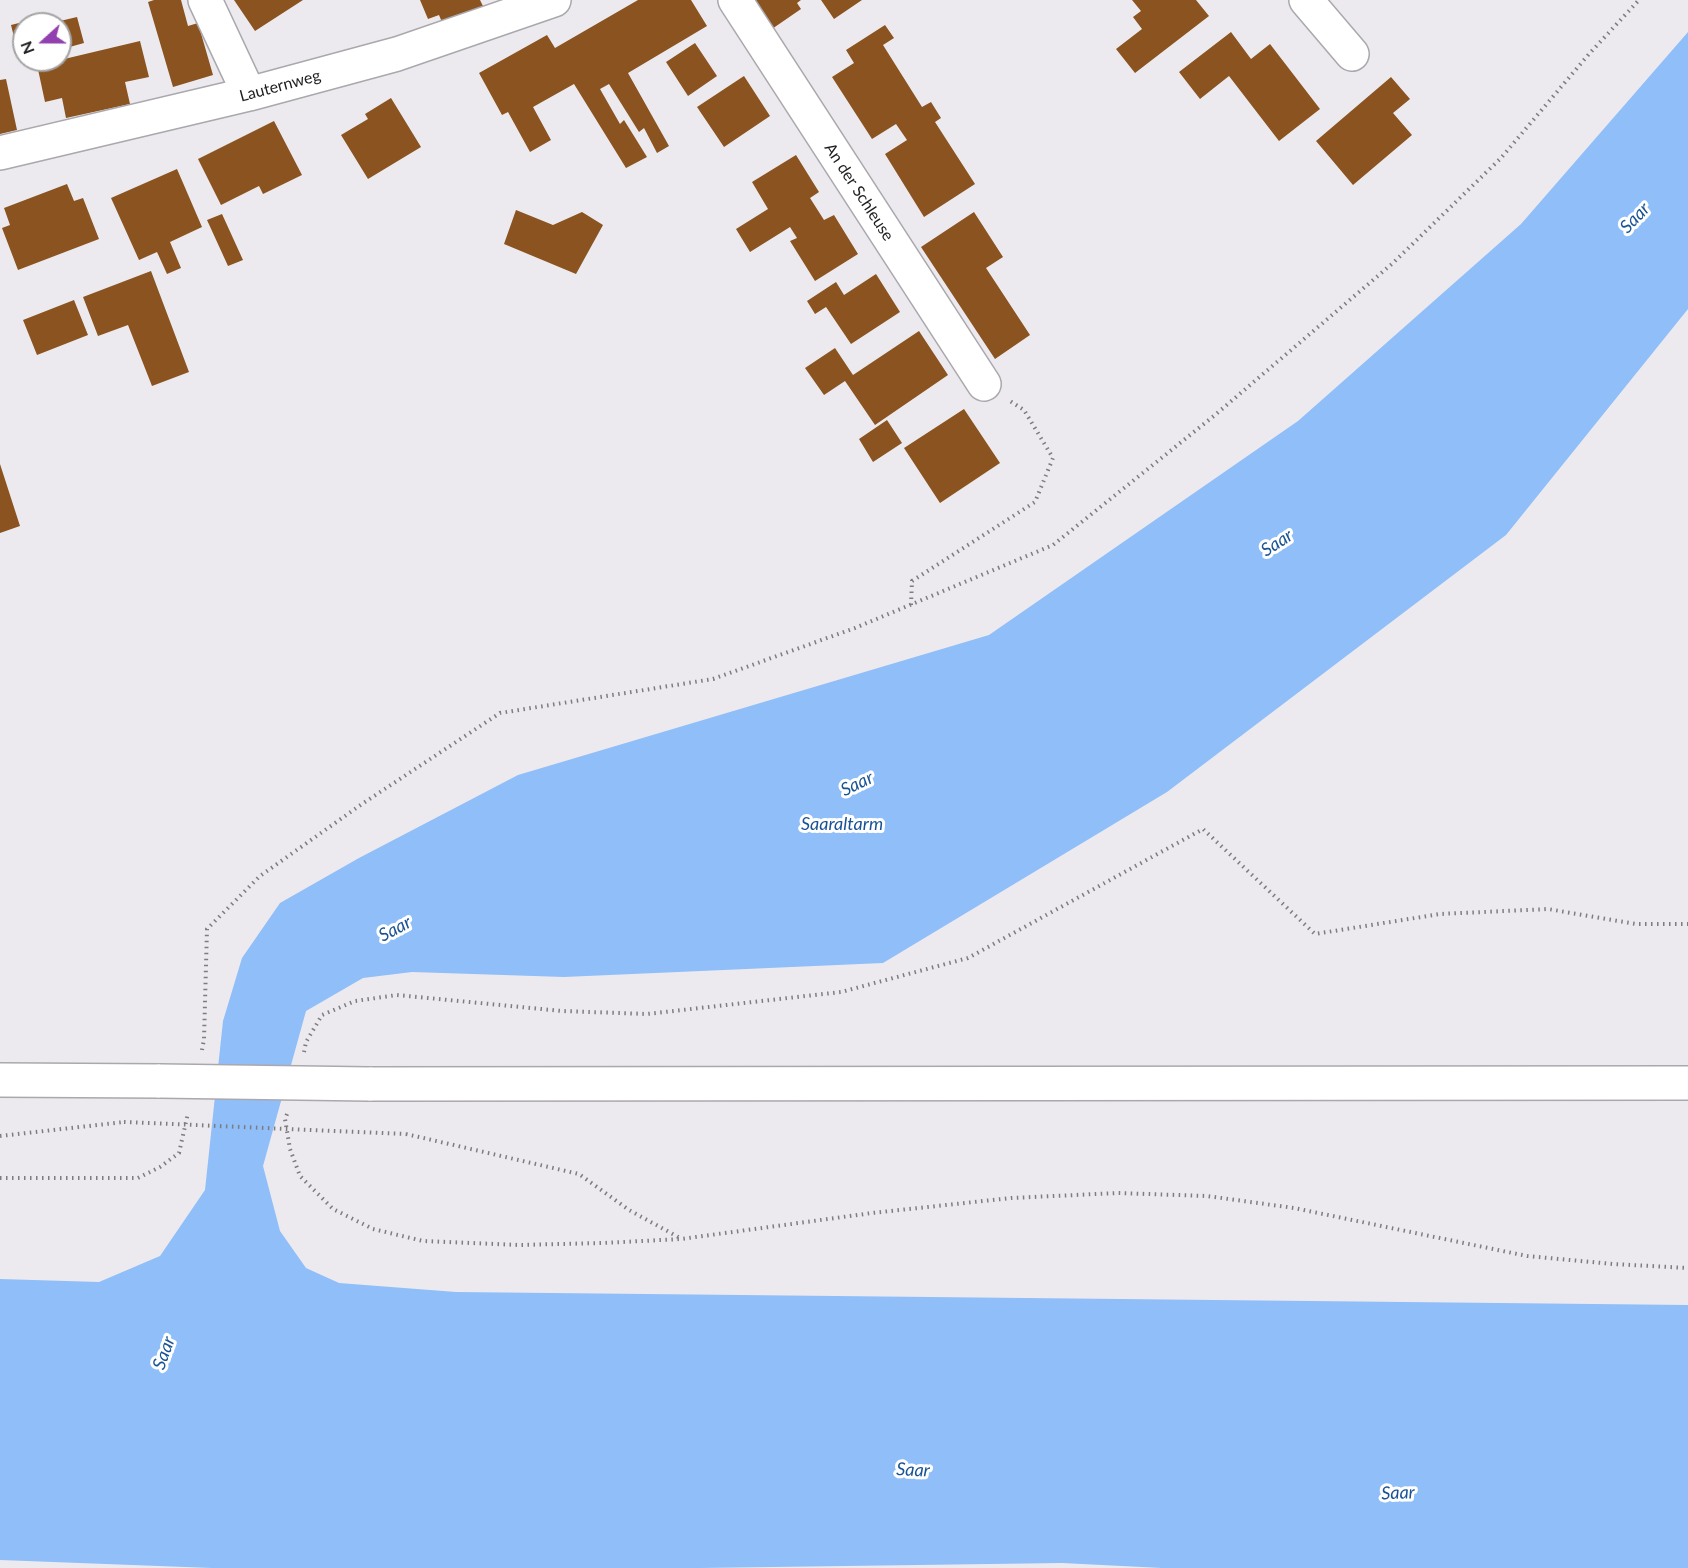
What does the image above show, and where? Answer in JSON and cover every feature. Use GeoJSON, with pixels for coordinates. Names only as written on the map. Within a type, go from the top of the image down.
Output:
{"type":"FeatureCollection","features":[{"type":"Feature","properties":{"kind":"main road"},"geometry":{"type":"LineString","coordinates":[[205,0],[249,94]]}},
{"type":"Feature","properties":{"kind":"main road","name":"Lauternweg"},"geometry":{"type":"LineString","coordinates":[[0,153],[249,94],[397,54],[554,0]]}},
{"type":"Feature","properties":{"kind":"main road","name":"An der Schleuse"},"geometry":{"type":"LineString","coordinates":[[735,0],[984,384]]}},
{"type":"Feature","properties":{"kind":"main road"},"geometry":{"type":"LineString","coordinates":[[1306,0],[1352,54]]}},
{"type":"Feature","properties":{"kind":"main road"},"geometry":{"type":"LineString","coordinates":[[0,1080],[369,1084],[1688,1083]]}},
{"type":"Feature","properties":{"kind":"path"},"geometry":{"type":"LineString","coordinates":[[202,1051],[207,928],[260,876],[362,804],[500,713],[713,679],[855,628],[1053,545],[1215,415],[1393,263],[1501,158],[1589,54],[1639,0]]}},
{"type":"Feature","properties":{"kind":"path"},"geometry":{"type":"LineString","coordinates":[[911,605],[912,581],[1035,502],[1053,458],[1024,410],[984,384]]}},
{"type":"Feature","properties":{"kind":"path"},"geometry":{"type":"LineString","coordinates":[[303,1053],[306,1042],[322,1015],[356,1001],[397,995],[562,1011],[647,1014],[841,992],[968,958],[1203,828],[1315,934],[1440,914],[1548,909],[1636,924],[1688,924]]}},
{"type":"Feature","properties":{"kind":"path"},"geometry":{"type":"LineString","coordinates":[[0,1178],[138,1178],[160,1167],[179,1153],[189,1107]]}},
{"type":"Feature","properties":{"kind":"path"},"geometry":{"type":"LineString","coordinates":[[288,1108],[285,1119],[290,1149],[300,1176],[333,1209],[373,1229],[423,1240],[519,1245],[681,1239],[1011,1198],[1118,1192],[1207,1196],[1294,1208],[1527,1256],[1688,1268]]}},
{"type":"Feature","properties":{"kind":"path"},"geometry":{"type":"LineString","coordinates":[[0,1136],[124,1122],[406,1134],[579,1174],[629,1210],[681,1239]]}},
{"type":"Feature","properties":{"kind":"water"},"geometry":{"type":"Polygon","coordinates":[[[1688,32],[1688,309],[1506,535],[1167,792],[883,963],[564,977],[412,972],[363,978],[306,1011],[263,1166],[280,1231],[306,1268],[339,1283],[456,1292],[1688,1305],[1688,1568],[1162,1568],[1062,1563],[700,1568],[212,1568],[0,1560],[0,1279],[99,1282],[160,1256],[205,1190],[223,1021],[242,958],[280,903],[359,858],[518,775],[989,635],[1298,421],[1521,224],[1688,32]]]}},
{"type":"Feature","properties":{"kind":"building"},"geometry":{"type":"Polygon","coordinates":[[[181,0],[188,26],[198,23],[213,75],[173,87],[148,2],[181,0]]]}},
{"type":"Feature","properties":{"kind":"building"},"geometry":{"type":"Polygon","coordinates":[[[234,0],[303,0],[255,31],[234,0]]]}},
{"type":"Feature","properties":{"kind":"building"},"geometry":{"type":"Polygon","coordinates":[[[420,0],[480,0],[485,10],[444,27],[439,15],[428,19],[420,0]]]}},
{"type":"Feature","properties":{"kind":"building"},"geometry":{"type":"Polygon","coordinates":[[[638,0],[691,0],[707,26],[628,73],[669,146],[657,153],[644,128],[639,132],[609,84],[600,89],[620,124],[624,120],[647,157],[626,168],[574,84],[533,107],[551,140],[530,152],[508,112],[502,115],[479,73],[547,35],[555,48],[638,0]]]}},
{"type":"Feature","properties":{"kind":"building"},"geometry":{"type":"Polygon","coordinates":[[[748,0],[801,0],[797,3],[801,9],[769,31],[748,0]]]}},
{"type":"Feature","properties":{"kind":"building"},"geometry":{"type":"Polygon","coordinates":[[[821,0],[862,0],[834,19],[821,0]]]}},
{"type":"Feature","properties":{"kind":"building"},"geometry":{"type":"Polygon","coordinates":[[[1132,0],[1196,0],[1209,16],[1135,73],[1116,49],[1142,29],[1133,17],[1141,11],[1132,0]]]}},
{"type":"Feature","properties":{"kind":"building"},"geometry":{"type":"Polygon","coordinates":[[[77,17],[84,43],[72,46],[72,18],[77,17]]]}},
{"type":"Feature","properties":{"kind":"building"},"geometry":{"type":"Polygon","coordinates":[[[885,25],[894,38],[883,45],[922,107],[931,102],[941,118],[935,122],[975,184],[924,217],[885,154],[907,140],[896,124],[872,139],[832,77],[854,63],[846,50],[885,25]]]}},
{"type":"Feature","properties":{"kind":"building"},"geometry":{"type":"Polygon","coordinates":[[[1231,32],[1251,59],[1270,44],[1320,109],[1279,141],[1229,76],[1200,99],[1179,72],[1231,32]]]}},
{"type":"Feature","properties":{"kind":"building"},"geometry":{"type":"Polygon","coordinates":[[[140,41],[149,77],[125,82],[130,104],[66,118],[62,98],[45,102],[39,72],[72,72],[72,57],[140,41]]]}},
{"type":"Feature","properties":{"kind":"building"},"geometry":{"type":"Polygon","coordinates":[[[695,43],[717,76],[688,96],[666,62],[695,43]]]}},
{"type":"Feature","properties":{"kind":"building"},"geometry":{"type":"Polygon","coordinates":[[[744,76],[770,116],[724,147],[697,107],[744,76]]]}},
{"type":"Feature","properties":{"kind":"building"},"geometry":{"type":"Polygon","coordinates":[[[1391,77],[1410,99],[1393,113],[1412,135],[1353,185],[1316,141],[1391,77]]]}},
{"type":"Feature","properties":{"kind":"building"},"geometry":{"type":"Polygon","coordinates":[[[6,79],[17,130],[0,134],[0,80],[6,79]]]}},
{"type":"Feature","properties":{"kind":"building"},"geometry":{"type":"Polygon","coordinates":[[[391,98],[421,147],[368,179],[341,135],[368,119],[365,114],[391,98]]]}},
{"type":"Feature","properties":{"kind":"building"},"geometry":{"type":"Polygon","coordinates":[[[274,121],[302,175],[263,194],[259,186],[221,205],[198,159],[274,121]]]}},
{"type":"Feature","properties":{"kind":"building"},"geometry":{"type":"Polygon","coordinates":[[[796,155],[819,192],[810,198],[824,220],[834,215],[858,254],[815,281],[790,241],[797,238],[790,227],[750,252],[736,229],[768,209],[752,182],[796,155]]]}},
{"type":"Feature","properties":{"kind":"building"},"geometry":{"type":"Polygon","coordinates":[[[177,169],[202,227],[170,242],[181,268],[167,274],[157,252],[139,260],[111,198],[177,169]]]}},
{"type":"Feature","properties":{"kind":"building"},"geometry":{"type":"Polygon","coordinates":[[[67,184],[74,201],[83,198],[99,239],[18,270],[2,228],[10,225],[4,208],[67,184]]]}},
{"type":"Feature","properties":{"kind":"building"},"geometry":{"type":"Polygon","coordinates":[[[516,210],[553,225],[582,212],[603,225],[576,274],[504,244],[516,210]]]}},
{"type":"Feature","properties":{"kind":"building"},"geometry":{"type":"Polygon","coordinates":[[[974,212],[1003,257],[986,268],[1030,335],[995,359],[921,247],[974,212]]]}},
{"type":"Feature","properties":{"kind":"building"},"geometry":{"type":"Polygon","coordinates":[[[222,214],[243,260],[228,266],[207,220],[222,214]]]}},
{"type":"Feature","properties":{"kind":"building"},"geometry":{"type":"Polygon","coordinates":[[[151,271],[189,372],[152,386],[128,325],[98,336],[83,297],[151,271]]]}},
{"type":"Feature","properties":{"kind":"building"},"geometry":{"type":"Polygon","coordinates":[[[876,274],[900,312],[851,344],[826,307],[815,314],[807,301],[836,282],[844,295],[876,274]]]}},
{"type":"Feature","properties":{"kind":"building"},"geometry":{"type":"Polygon","coordinates":[[[74,300],[88,335],[37,355],[23,320],[74,300]]]}},
{"type":"Feature","properties":{"kind":"building"},"geometry":{"type":"Polygon","coordinates":[[[919,331],[948,375],[875,425],[845,381],[824,395],[805,368],[835,348],[853,375],[919,331]]]}},
{"type":"Feature","properties":{"kind":"building"},"geometry":{"type":"Polygon","coordinates":[[[964,409],[1000,463],[940,503],[904,448],[964,409]]]}},
{"type":"Feature","properties":{"kind":"building"},"geometry":{"type":"Polygon","coordinates":[[[887,420],[902,443],[873,462],[859,439],[887,420]]]}},
{"type":"Feature","properties":{"kind":"building"},"geometry":{"type":"Polygon","coordinates":[[[0,464],[20,526],[0,533],[0,464]]]}},
{"type":"Feature","properties":{"kind":"water label","name":"Saar"},"geometry":{"type":"Point","coordinates":[1635,218]}},
{"type":"Feature","properties":{"kind":"water label","name":"Saar"},"geometry":{"type":"Point","coordinates":[1277,543]}},
{"type":"Feature","properties":{"kind":"water label","name":"Saar"},"geometry":{"type":"Point","coordinates":[857,784]}},
{"type":"Feature","properties":{"kind":"water label","name":"Saaraltarm"},"geometry":{"type":"Point","coordinates":[842,824]}},
{"type":"Feature","properties":{"kind":"water label","name":"Saar"},"geometry":{"type":"Point","coordinates":[395,929]}},
{"type":"Feature","properties":{"kind":"water label","name":"Saar"},"geometry":{"type":"Point","coordinates":[164,1353]}},
{"type":"Feature","properties":{"kind":"water label","name":"Saar"},"geometry":{"type":"Point","coordinates":[913,1470]}},
{"type":"Feature","properties":{"kind":"water label","name":"Saar"},"geometry":{"type":"Point","coordinates":[1398,1493]}}]}
